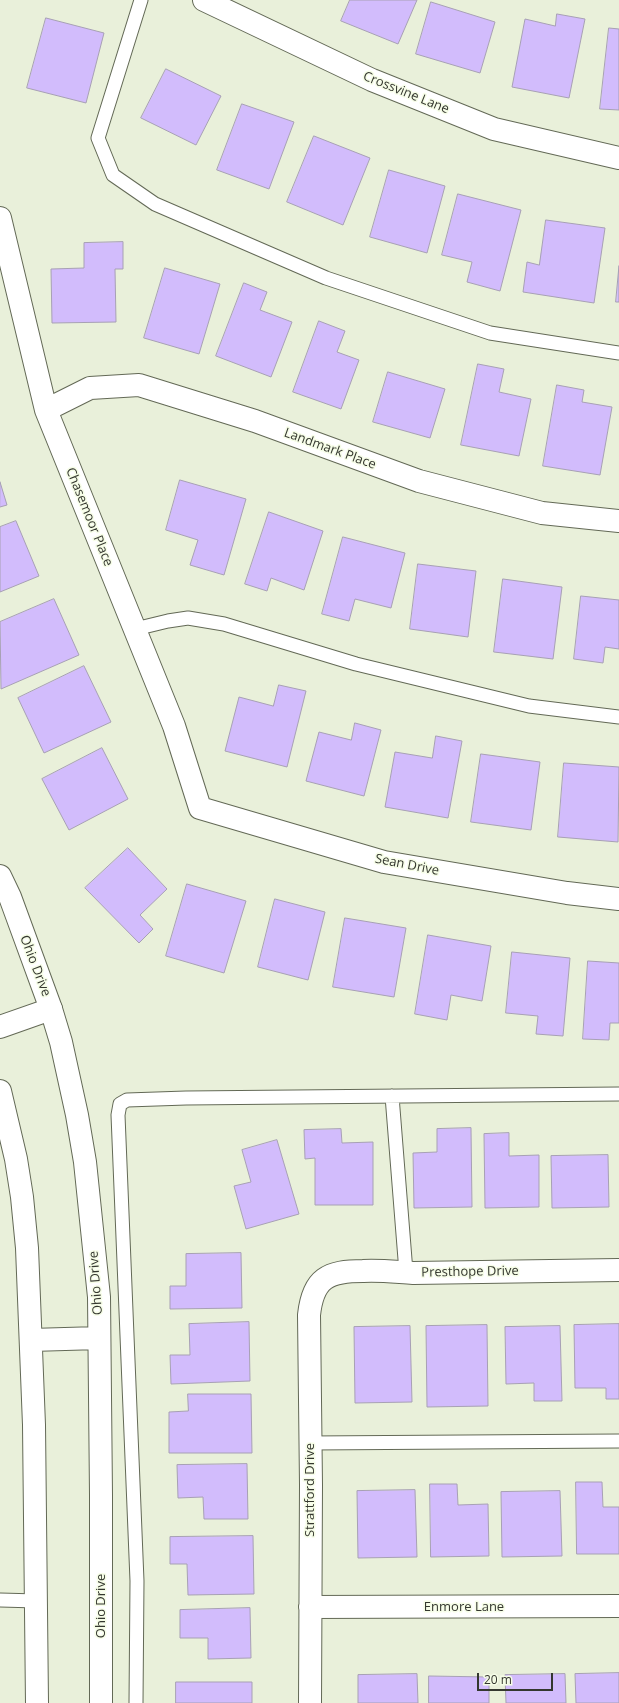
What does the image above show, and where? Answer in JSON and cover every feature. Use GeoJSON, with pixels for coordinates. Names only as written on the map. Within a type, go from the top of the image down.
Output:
{"type":"FeatureCollection","features":[{"type":"Feature","properties":{"kind":"street","name":"Crossvine Lane"},"geometry":{"type":"LineString","coordinates":[[204,0],[372,80],[494,129],[619,158]]}},
{"type":"Feature","properties":{"kind":"street","name":"Chasemoor Place"},"geometry":{"type":"LineString","coordinates":[[0,218],[46,410],[174,726],[200,808]]}},
{"type":"Feature","properties":{"kind":"street","name":"Landmark Place"},"geometry":{"type":"LineString","coordinates":[[46,410],[90,388],[138,386],[255,421],[419,481],[542,513],[619,521]]}},
{"type":"Feature","properties":{"kind":"street","name":"Sean Drive"},"geometry":{"type":"LineString","coordinates":[[200,808],[384,862],[567,893],[619,899]]}},
{"type":"Feature","properties":{"kind":"street","name":"Ohio Drive"},"geometry":{"type":"LineString","coordinates":[[0,876],[10,897],[51,1009],[61,1042],[77,1115],[85,1162],[98,1297],[101,1703]]}},
{"type":"Feature","properties":{"kind":"street"},"geometry":{"type":"LineString","coordinates":[[0,1027],[51,1009]]}},
{"type":"Feature","properties":{"kind":"street"},"geometry":{"type":"LineString","coordinates":[[0,1091],[16,1159],[28,1248],[34,1425],[37,1703]]}},
{"type":"Feature","properties":{"kind":"street","name":"Presthope Drive"},"geometry":{"type":"LineString","coordinates":[[323,1280],[330,1275],[344,1271],[382,1270],[406,1272],[619,1270]]}},
{"type":"Feature","properties":{"kind":"street","name":"Strattford Drive"},"geometry":{"type":"LineString","coordinates":[[310,1703],[309,1315],[310,1302],[315,1289],[323,1280]]}},
{"type":"Feature","properties":{"kind":"street"},"geometry":{"type":"LineString","coordinates":[[31,1340],[99,1338]]}},
{"type":"Feature","properties":{"kind":"street","name":"Enmore Lane"},"geometry":{"type":"LineString","coordinates":[[310,1607],[619,1606]]}},
{"type":"Feature","properties":{"kind":"lane"},"geometry":{"type":"LineString","coordinates":[[141,0],[98,138],[113,175],[155,204],[326,278],[490,333],[619,353]]}},
{"type":"Feature","properties":{"kind":"lane"},"geometry":{"type":"LineString","coordinates":[[135,629],[188,618],[224,624],[356,664],[529,706],[619,717]]}},
{"type":"Feature","properties":{"kind":"lane"},"geometry":{"type":"LineString","coordinates":[[136,1703],[137,1581],[118,1115],[120,1104],[127,1100],[619,1094]]}},
{"type":"Feature","properties":{"kind":"lane"},"geometry":{"type":"LineString","coordinates":[[392,1096],[406,1272]]}},
{"type":"Feature","properties":{"kind":"lane"},"geometry":{"type":"LineString","coordinates":[[310,1443],[619,1441]]}},
{"type":"Feature","properties":{"kind":"lane"},"geometry":{"type":"LineString","coordinates":[[0,1600],[37,1601]]}},
{"type":"Feature","properties":{"kind":"building"},"geometry":{"type":"Polygon","coordinates":[[[350,0],[417,0],[398,44],[341,21],[350,0]]]}},
{"type":"Feature","properties":{"kind":"building"},"geometry":{"type":"Polygon","coordinates":[[[431,2],[495,22],[480,73],[416,54],[431,2]]]}},
{"type":"Feature","properties":{"kind":"building"},"geometry":{"type":"Polygon","coordinates":[[[557,14],[585,19],[569,98],[512,87],[525,19],[555,26],[557,14]]]}},
{"type":"Feature","properties":{"kind":"building"},"geometry":{"type":"Polygon","coordinates":[[[46,18],[104,33],[86,103],[27,88],[46,18]]]}},
{"type":"Feature","properties":{"kind":"building"},"geometry":{"type":"Polygon","coordinates":[[[609,28],[619,29],[619,110],[600,109],[609,28]]]}},
{"type":"Feature","properties":{"kind":"building"},"geometry":{"type":"Polygon","coordinates":[[[166,69],[221,96],[196,145],[141,118],[166,69]]]}},
{"type":"Feature","properties":{"kind":"building"},"geometry":{"type":"Polygon","coordinates":[[[242,104],[294,122],[269,189],[217,170],[242,104]]]}},
{"type":"Feature","properties":{"kind":"building"},"geometry":{"type":"Polygon","coordinates":[[[314,136],[370,158],[343,225],[287,202],[314,136]]]}},
{"type":"Feature","properties":{"kind":"building"},"geometry":{"type":"Polygon","coordinates":[[[389,170],[445,186],[427,253],[370,237],[389,170]]]}},
{"type":"Feature","properties":{"kind":"building"},"geometry":{"type":"Polygon","coordinates":[[[458,194],[521,210],[500,291],[467,282],[472,262],[442,255],[458,194]]]}},
{"type":"Feature","properties":{"kind":"building"},"geometry":{"type":"Polygon","coordinates":[[[546,220],[605,228],[594,303],[523,292],[527,262],[539,265],[546,220]]]}},
{"type":"Feature","properties":{"kind":"building"},"geometry":{"type":"Polygon","coordinates":[[[123,242],[123,269],[115,269],[116,322],[52,323],[51,269],[84,268],[84,243],[123,242]]]}},
{"type":"Feature","properties":{"kind":"building"},"geometry":{"type":"Polygon","coordinates":[[[619,266],[619,302],[616,302],[619,266]]]}},
{"type":"Feature","properties":{"kind":"building"},"geometry":{"type":"Polygon","coordinates":[[[165,268],[220,284],[199,354],[144,338],[165,268]]]}},
{"type":"Feature","properties":{"kind":"building"},"geometry":{"type":"Polygon","coordinates":[[[244,283],[267,292],[260,310],[292,322],[271,377],[216,356],[244,283]]]}},
{"type":"Feature","properties":{"kind":"building"},"geometry":{"type":"Polygon","coordinates":[[[319,321],[345,331],[337,352],[359,360],[341,409],[293,392],[319,321]]]}},
{"type":"Feature","properties":{"kind":"building"},"geometry":{"type":"Polygon","coordinates":[[[478,364],[504,369],[499,392],[531,399],[519,456],[461,445],[478,364]]]}},
{"type":"Feature","properties":{"kind":"building"},"geometry":{"type":"Polygon","coordinates":[[[388,372],[445,389],[430,438],[373,422],[388,372]]]}},
{"type":"Feature","properties":{"kind":"building"},"geometry":{"type":"Polygon","coordinates":[[[557,385],[584,390],[582,402],[612,407],[600,475],[543,466],[557,385]]]}},
{"type":"Feature","properties":{"kind":"building"},"geometry":{"type":"Polygon","coordinates":[[[180,480],[246,499],[224,575],[190,565],[198,540],[166,530],[180,480]]]}},
{"type":"Feature","properties":{"kind":"building"},"geometry":{"type":"Polygon","coordinates":[[[0,482],[7,505],[0,507],[0,482]]]}},
{"type":"Feature","properties":{"kind":"building"},"geometry":{"type":"Polygon","coordinates":[[[269,512],[323,531],[304,590],[271,578],[267,591],[245,584],[269,512]]]}},
{"type":"Feature","properties":{"kind":"building"},"geometry":{"type":"Polygon","coordinates":[[[16,521],[39,576],[0,592],[0,527],[16,521]]]}},
{"type":"Feature","properties":{"kind":"building"},"geometry":{"type":"Polygon","coordinates":[[[343,537],[405,553],[391,608],[355,599],[349,621],[322,614],[343,537]]]}},
{"type":"Feature","properties":{"kind":"building"},"geometry":{"type":"Polygon","coordinates":[[[418,564],[476,571],[468,637],[410,629],[418,564]]]}},
{"type":"Feature","properties":{"kind":"building"},"geometry":{"type":"Polygon","coordinates":[[[503,579],[562,587],[553,659],[494,652],[503,579]]]}},
{"type":"Feature","properties":{"kind":"building"},"geometry":{"type":"Polygon","coordinates":[[[581,596],[619,600],[619,649],[605,647],[603,663],[574,659],[581,596]]]}},
{"type":"Feature","properties":{"kind":"building"},"geometry":{"type":"Polygon","coordinates":[[[54,599],[79,655],[1,689],[0,622],[54,599]]]}},
{"type":"Feature","properties":{"kind":"building"},"geometry":{"type":"Polygon","coordinates":[[[84,666],[111,722],[44,753],[18,698],[84,666]]]}},
{"type":"Feature","properties":{"kind":"building"},"geometry":{"type":"Polygon","coordinates":[[[279,685],[306,691],[287,767],[225,751],[239,697],[273,706],[279,685]]]}},
{"type":"Feature","properties":{"kind":"building"},"geometry":{"type":"Polygon","coordinates":[[[355,723],[381,730],[364,796],[306,781],[319,732],[351,740],[355,723]]]}},
{"type":"Feature","properties":{"kind":"building"},"geometry":{"type":"Polygon","coordinates":[[[436,736],[462,741],[448,818],[385,807],[395,752],[432,758],[436,736]]]}},
{"type":"Feature","properties":{"kind":"building"},"geometry":{"type":"Polygon","coordinates":[[[102,748],[128,799],[69,830],[42,779],[102,748]]]}},
{"type":"Feature","properties":{"kind":"building"},"geometry":{"type":"Polygon","coordinates":[[[481,754],[540,762],[531,830],[471,822],[481,754]]]}},
{"type":"Feature","properties":{"kind":"building"},"geometry":{"type":"Polygon","coordinates":[[[564,763],[619,767],[618,842],[558,837],[564,763]]]}},
{"type":"Feature","properties":{"kind":"building"},"geometry":{"type":"Polygon","coordinates":[[[128,848],[167,889],[140,915],[153,929],[139,943],[85,888],[128,848]]]}},
{"type":"Feature","properties":{"kind":"building"},"geometry":{"type":"Polygon","coordinates":[[[187,884],[246,901],[224,973],[166,956],[187,884]]]}},
{"type":"Feature","properties":{"kind":"building"},"geometry":{"type":"Polygon","coordinates":[[[275,899],[325,912],[308,980],[258,967],[275,899]]]}},
{"type":"Feature","properties":{"kind":"building"},"geometry":{"type":"Polygon","coordinates":[[[345,918],[406,928],[394,997],[333,987],[345,918]]]}},
{"type":"Feature","properties":{"kind":"building"},"geometry":{"type":"Polygon","coordinates":[[[428,935],[491,946],[482,1001],[451,995],[447,1020],[415,1014],[428,935]]]}},
{"type":"Feature","properties":{"kind":"building"},"geometry":{"type":"Polygon","coordinates":[[[512,952],[570,958],[563,1036],[536,1034],[538,1016],[506,1013],[512,952]]]}},
{"type":"Feature","properties":{"kind":"building"},"geometry":{"type":"Polygon","coordinates":[[[588,961],[619,963],[619,1023],[610,1023],[609,1040],[583,1039],[588,961]]]}},
{"type":"Feature","properties":{"kind":"building"},"geometry":{"type":"Polygon","coordinates":[[[471,1128],[472,1207],[414,1208],[413,1153],[437,1152],[437,1129],[471,1128]]]}},
{"type":"Feature","properties":{"kind":"building"},"geometry":{"type":"Polygon","coordinates":[[[341,1129],[342,1143],[373,1142],[373,1205],[315,1205],[315,1158],[305,1159],[304,1130],[341,1129]]]}},
{"type":"Feature","properties":{"kind":"building"},"geometry":{"type":"Polygon","coordinates":[[[509,1133],[509,1156],[539,1155],[539,1207],[485,1208],[484,1134],[509,1133]]]}},
{"type":"Feature","properties":{"kind":"building"},"geometry":{"type":"Polygon","coordinates":[[[277,1140],[299,1214],[246,1229],[234,1186],[251,1182],[242,1150],[277,1140]]]}},
{"type":"Feature","properties":{"kind":"building"},"geometry":{"type":"Polygon","coordinates":[[[608,1155],[609,1207],[552,1208],[551,1156],[608,1155]]]}},
{"type":"Feature","properties":{"kind":"building"},"geometry":{"type":"Polygon","coordinates":[[[241,1253],[242,1308],[170,1309],[170,1286],[186,1286],[186,1254],[241,1253]]]}},
{"type":"Feature","properties":{"kind":"building"},"geometry":{"type":"Polygon","coordinates":[[[249,1322],[250,1381],[171,1384],[170,1355],[190,1355],[189,1324],[249,1322]]]}},
{"type":"Feature","properties":{"kind":"building"},"geometry":{"type":"Polygon","coordinates":[[[619,1324],[619,1399],[606,1399],[606,1388],[575,1388],[574,1325],[619,1324]]]}},
{"type":"Feature","properties":{"kind":"building"},"geometry":{"type":"Polygon","coordinates":[[[487,1325],[488,1406],[427,1407],[426,1326],[487,1325]]]}},
{"type":"Feature","properties":{"kind":"building"},"geometry":{"type":"Polygon","coordinates":[[[410,1326],[412,1402],[355,1403],[354,1327],[410,1326]]]}},
{"type":"Feature","properties":{"kind":"building"},"geometry":{"type":"Polygon","coordinates":[[[560,1326],[562,1401],[534,1401],[534,1383],[506,1384],[505,1327],[560,1326]]]}},
{"type":"Feature","properties":{"kind":"building"},"geometry":{"type":"Polygon","coordinates":[[[188,1394],[251,1394],[252,1453],[169,1453],[169,1412],[188,1411],[188,1394]]]}},
{"type":"Feature","properties":{"kind":"building"},"geometry":{"type":"Polygon","coordinates":[[[247,1464],[248,1519],[204,1519],[203,1497],[178,1498],[177,1465],[247,1464]]]}},
{"type":"Feature","properties":{"kind":"building"},"geometry":{"type":"Polygon","coordinates":[[[576,1482],[602,1482],[603,1507],[619,1507],[619,1554],[577,1554],[576,1482]]]}},
{"type":"Feature","properties":{"kind":"building"},"geometry":{"type":"Polygon","coordinates":[[[430,1484],[457,1484],[458,1505],[488,1504],[489,1556],[431,1557],[430,1484]]]}},
{"type":"Feature","properties":{"kind":"building"},"geometry":{"type":"Polygon","coordinates":[[[415,1490],[417,1557],[358,1558],[357,1491],[415,1490]]]}},
{"type":"Feature","properties":{"kind":"building"},"geometry":{"type":"Polygon","coordinates":[[[560,1491],[562,1556],[502,1557],[501,1492],[560,1491]]]}},
{"type":"Feature","properties":{"kind":"building"},"geometry":{"type":"Polygon","coordinates":[[[253,1536],[254,1594],[188,1595],[187,1564],[170,1564],[170,1537],[253,1536]]]}},
{"type":"Feature","properties":{"kind":"building"},"geometry":{"type":"Polygon","coordinates":[[[250,1608],[251,1658],[208,1659],[208,1638],[180,1638],[180,1610],[250,1608]]]}},
{"type":"Feature","properties":{"kind":"building"},"geometry":{"type":"Polygon","coordinates":[[[619,1673],[619,1703],[576,1703],[575,1674],[619,1673]]]}},
{"type":"Feature","properties":{"kind":"building"},"geometry":{"type":"Polygon","coordinates":[[[417,1674],[418,1703],[358,1703],[358,1675],[417,1674]]]}},
{"type":"Feature","properties":{"kind":"building"},"geometry":{"type":"Polygon","coordinates":[[[565,1674],[566,1703],[506,1703],[505,1675],[565,1674]]]}},
{"type":"Feature","properties":{"kind":"building"},"geometry":{"type":"Polygon","coordinates":[[[429,1676],[489,1677],[489,1703],[429,1703],[429,1676]]]}},
{"type":"Feature","properties":{"kind":"building"},"geometry":{"type":"Polygon","coordinates":[[[176,1682],[252,1682],[252,1703],[176,1703],[176,1682]]]}}]}
